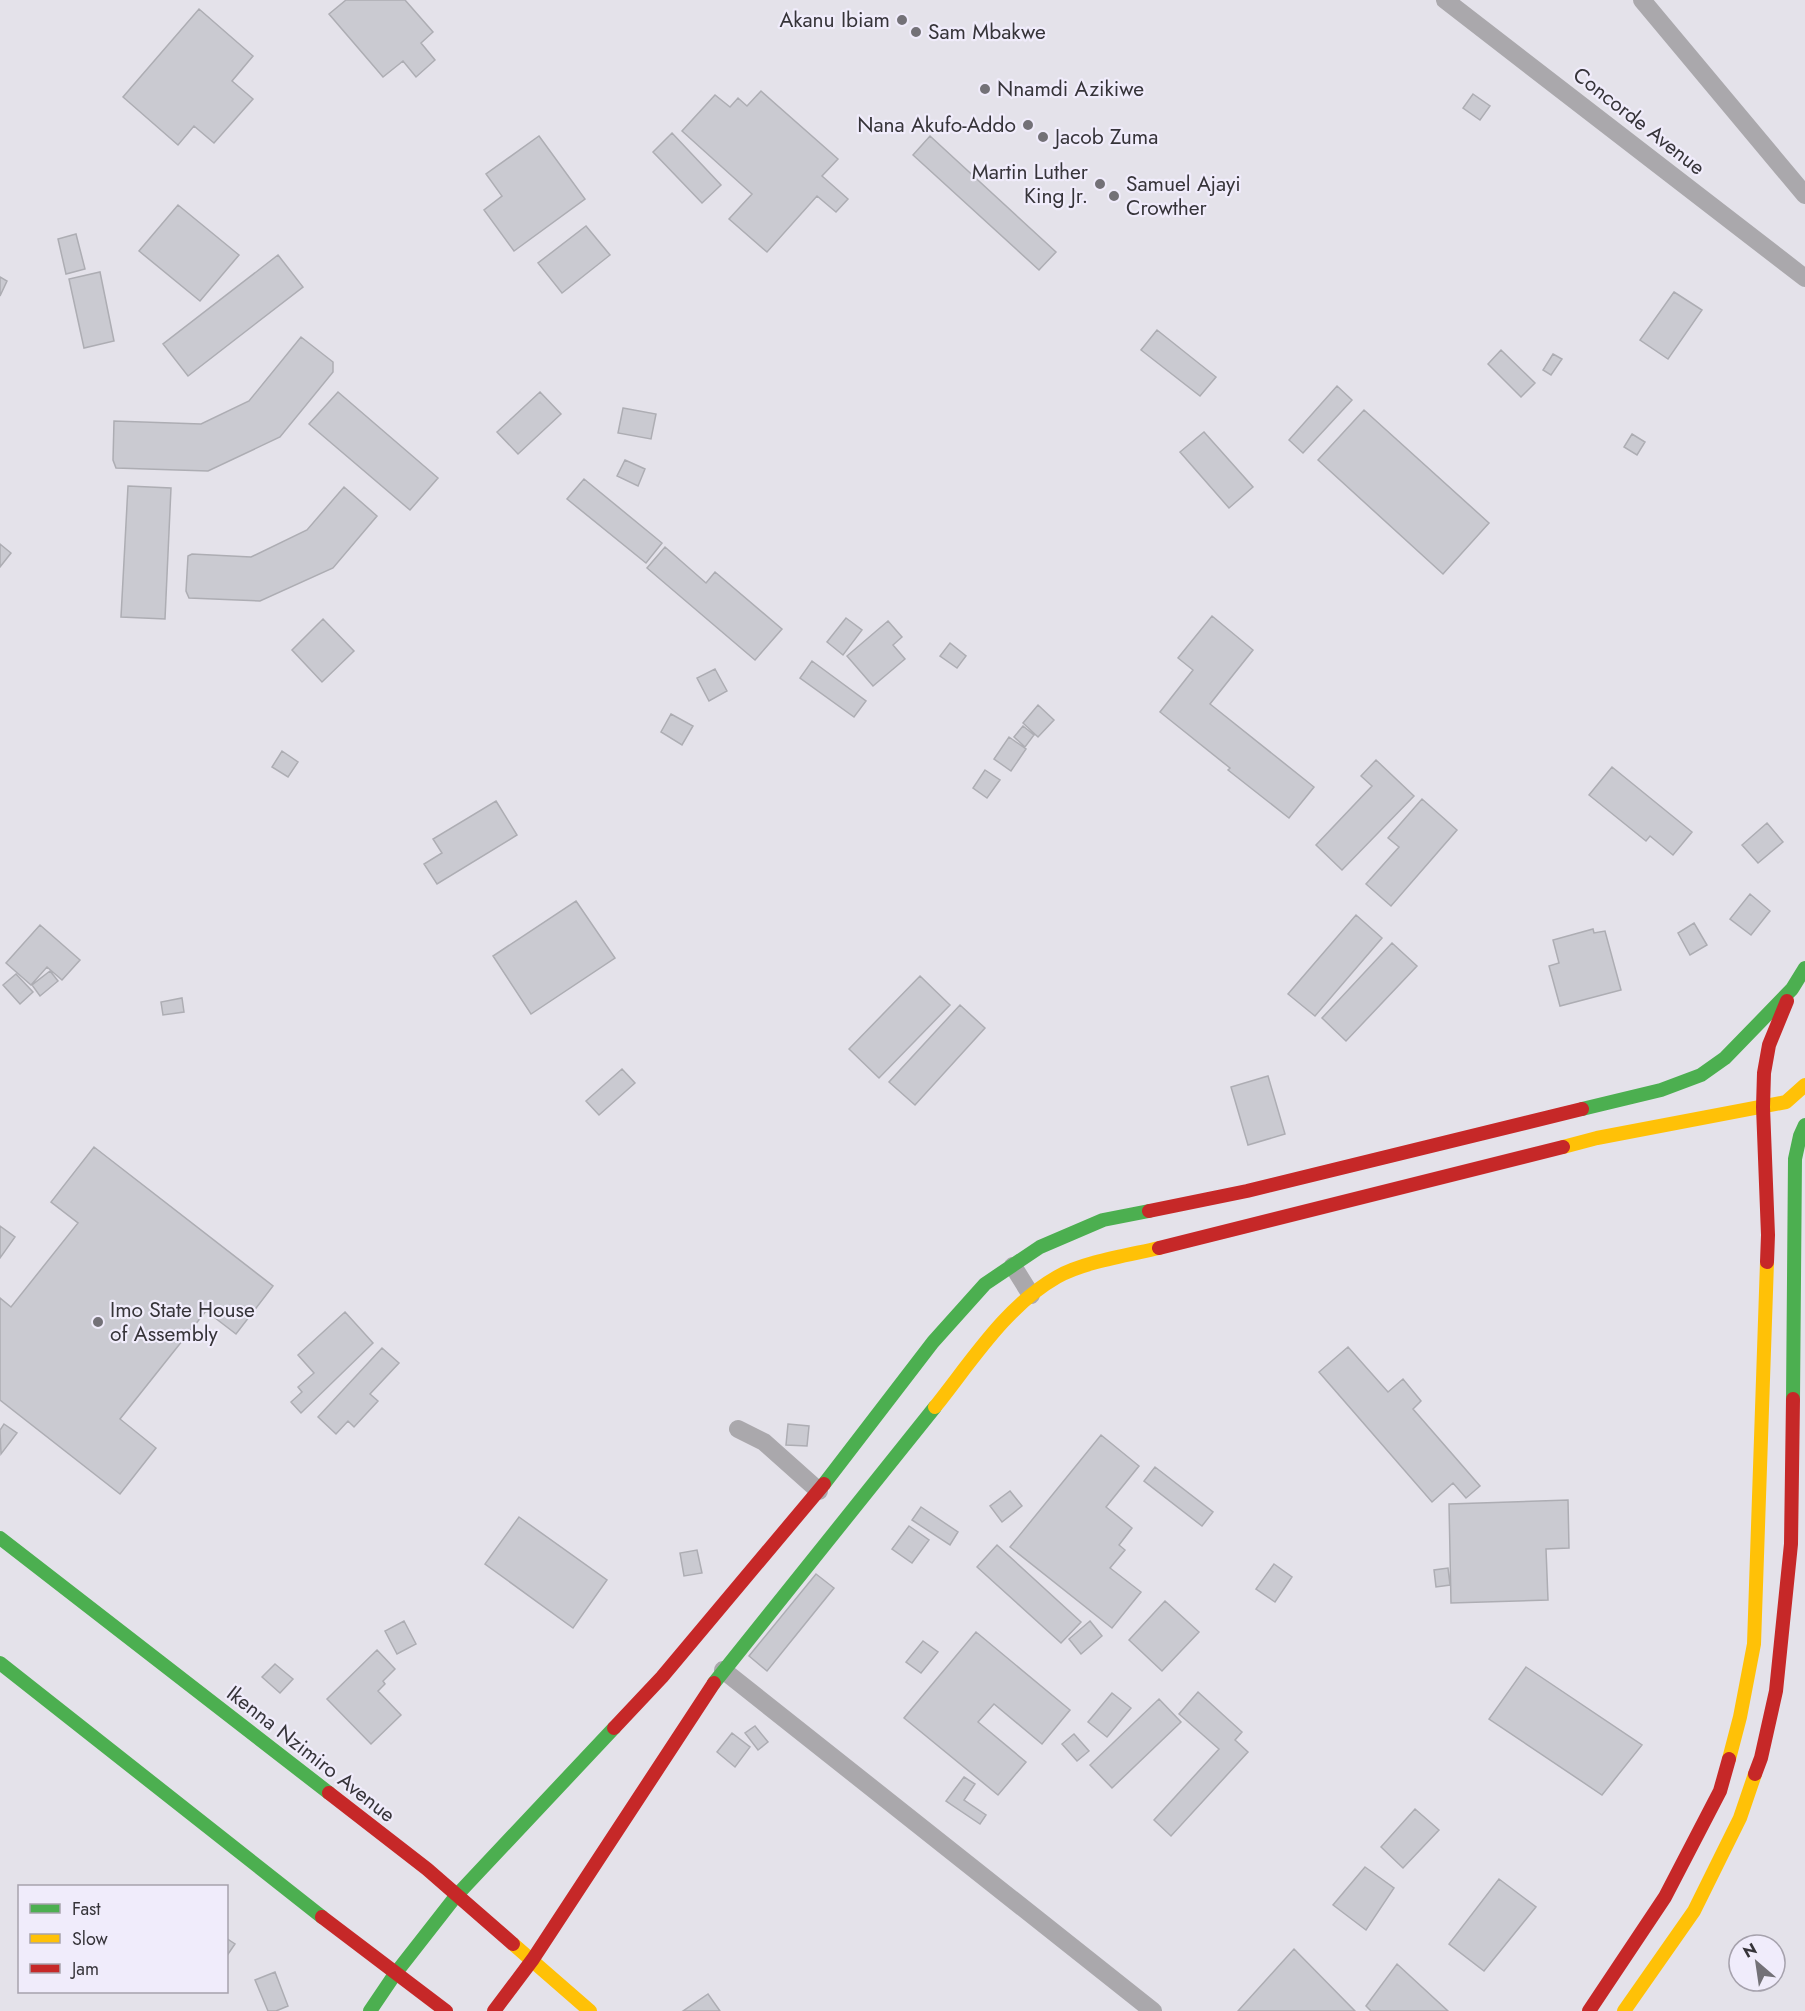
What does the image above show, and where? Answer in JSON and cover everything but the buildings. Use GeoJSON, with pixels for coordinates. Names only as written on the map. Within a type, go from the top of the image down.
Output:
{"type":"FeatureCollection","features":[{"type":"Feature","properties":{"kind":"street","name":"Concorde Avenue"},"geometry":{"type":"LineString","coordinates":[[1445,0],[1805,278]]}},
{"type":"Feature","properties":{"kind":"street"},"geometry":{"type":"LineString","coordinates":[[1642,0],[1805,195]]}},
{"type":"Feature","properties":{"kind":"street"},"geometry":{"type":"LineString","coordinates":[[1589,2011],[1665,1897],[1720,1791],[1740,1717],[1754,1644],[1759,1511],[1768,1235],[1763,1107],[1764,1073],[1769,1045],[1792,989],[1805,968]]}},
{"type":"Feature","properties":{"kind":"street"},"geometry":{"type":"LineString","coordinates":[[370,2011],[395,1974],[456,1896],[662,1677],[819,1491],[933,1342],[985,1284],[1040,1247],[1103,1220],[1246,1191],[1661,1090],[1701,1075],[1714,1067],[1792,989]]}},
{"type":"Feature","properties":{"kind":"street"},"geometry":{"type":"LineString","coordinates":[[494,2011],[533,1959],[723,1670],[1006,1319],[1031,1295],[1059,1276],[1091,1265],[1598,1138],[1786,1102],[1805,1085]]}},
{"type":"Feature","properties":{"kind":"street"},"geometry":{"type":"LineString","coordinates":[[1624,2011],[1694,1911],[1740,1818],[1761,1758],[1776,1691],[1791,1544],[1798,1527],[1795,1159],[1805,1125]]}},
{"type":"Feature","properties":{"kind":"street"},"geometry":{"type":"LineString","coordinates":[[1013,1266],[1031,1295]]}},
{"type":"Feature","properties":{"kind":"street"},"geometry":{"type":"LineString","coordinates":[[738,1429],[764,1442],[819,1491]]}},
{"type":"Feature","properties":{"kind":"street","name":"Ikenna Nzimiro Avenue"},"geometry":{"type":"LineString","coordinates":[[0,1538],[427,1869],[590,2011]]}},
{"type":"Feature","properties":{"kind":"street"},"geometry":{"type":"LineString","coordinates":[[0,1663],[395,1974],[446,2011]]}},
{"type":"Feature","properties":{"kind":"street"},"geometry":{"type":"LineString","coordinates":[[723,1670],[1153,2011]]}},
{"type":"Feature","properties":{"kind":"traffic: fast"},"geometry":{"type":"LineString","coordinates":[[1582,1109],[1661,1090],[1701,1075],[1725,1058],[1792,989],[1805,968]]}},
{"type":"Feature","properties":{"kind":"traffic: fast"},"geometry":{"type":"LineString","coordinates":[[1793,1399],[1795,1159],[1805,1125]]}},
{"type":"Feature","properties":{"kind":"traffic: fast"},"geometry":{"type":"LineString","coordinates":[[824,1484],[933,1342],[985,1284],[1040,1247],[1103,1220],[1149,1211]]}},
{"type":"Feature","properties":{"kind":"traffic: fast"},"geometry":{"type":"LineString","coordinates":[[714,1683],[935,1407]]}},
{"type":"Feature","properties":{"kind":"traffic: fast"},"geometry":{"type":"LineString","coordinates":[[0,1538],[329,1793]]}},
{"type":"Feature","properties":{"kind":"traffic: fast"},"geometry":{"type":"LineString","coordinates":[[0,1663],[322,1917]]}},
{"type":"Feature","properties":{"kind":"traffic: fast"},"geometry":{"type":"LineString","coordinates":[[370,2011],[395,1974],[456,1896],[614,1728]]}},
{"type":"Feature","properties":{"kind":"traffic: slow"},"geometry":{"type":"LineString","coordinates":[[1563,1147],[1597,1138],[1786,1102],[1805,1085]]}},
{"type":"Feature","properties":{"kind":"traffic: slow"},"geometry":{"type":"LineString","coordinates":[[935,1407],[990,1336],[1021,1303],[1039,1289],[1057,1277],[1080,1267],[1159,1248]]}},
{"type":"Feature","properties":{"kind":"traffic: slow"},"geometry":{"type":"LineString","coordinates":[[1729,1759],[1740,1717],[1754,1644],[1767,1262]]}},
{"type":"Feature","properties":{"kind":"traffic: slow"},"geometry":{"type":"LineString","coordinates":[[1624,2011],[1694,1911],[1740,1818],[1755,1774]]}},
{"type":"Feature","properties":{"kind":"traffic: slow"},"geometry":{"type":"LineString","coordinates":[[513,1944],[590,2011]]}},
{"type":"Feature","properties":{"kind":"traffic: jam"},"geometry":{"type":"LineString","coordinates":[[1767,1262],[1764,1073],[1769,1045],[1787,1001]]}},
{"type":"Feature","properties":{"kind":"traffic: jam"},"geometry":{"type":"LineString","coordinates":[[1149,1211],[1247,1191],[1582,1109]]}},
{"type":"Feature","properties":{"kind":"traffic: jam"},"geometry":{"type":"LineString","coordinates":[[1159,1248],[1563,1147]]}},
{"type":"Feature","properties":{"kind":"traffic: jam"},"geometry":{"type":"LineString","coordinates":[[1755,1774],[1761,1758],[1776,1691],[1791,1544],[1793,1399]]}},
{"type":"Feature","properties":{"kind":"traffic: jam"},"geometry":{"type":"LineString","coordinates":[[614,1728],[662,1677],[824,1484]]}},
{"type":"Feature","properties":{"kind":"traffic: jam"},"geometry":{"type":"LineString","coordinates":[[494,2011],[533,1959],[714,1683]]}},
{"type":"Feature","properties":{"kind":"traffic: jam"},"geometry":{"type":"LineString","coordinates":[[1589,2011],[1665,1897],[1720,1791],[1729,1759]]}},
{"type":"Feature","properties":{"kind":"traffic: jam"},"geometry":{"type":"LineString","coordinates":[[329,1793],[427,1869],[513,1944]]}},
{"type":"Feature","properties":{"kind":"traffic: jam"},"geometry":{"type":"LineString","coordinates":[[322,1917],[446,2011]]}},
{"type":"Feature","properties":{"kind":"place","name":"Akanu Ibiam"},"geometry":{"type":"Point","coordinates":[902,20]}},
{"type":"Feature","properties":{"kind":"place","name":"Sam Mbakwe"},"geometry":{"type":"Point","coordinates":[916,32]}},
{"type":"Feature","properties":{"kind":"place","name":"Nnamdi Azikiwe"},"geometry":{"type":"Point","coordinates":[985,89]}},
{"type":"Feature","properties":{"kind":"place","name":"Nana Akufo-Addo"},"geometry":{"type":"Point","coordinates":[1028,125]}},
{"type":"Feature","properties":{"kind":"place","name":"Jacob Zuma"},"geometry":{"type":"Point","coordinates":[1043,137]}},
{"type":"Feature","properties":{"kind":"place","name":"Martin Luther King Jr."},"geometry":{"type":"Point","coordinates":[1100,184]}},
{"type":"Feature","properties":{"kind":"place","name":"Samuel Ajayi Crowther"},"geometry":{"type":"Point","coordinates":[1114,196]}},
{"type":"Feature","properties":{"kind":"place","name":"Imo State House of Assembly"},"geometry":{"type":"Point","coordinates":[98,1322]}}]}
